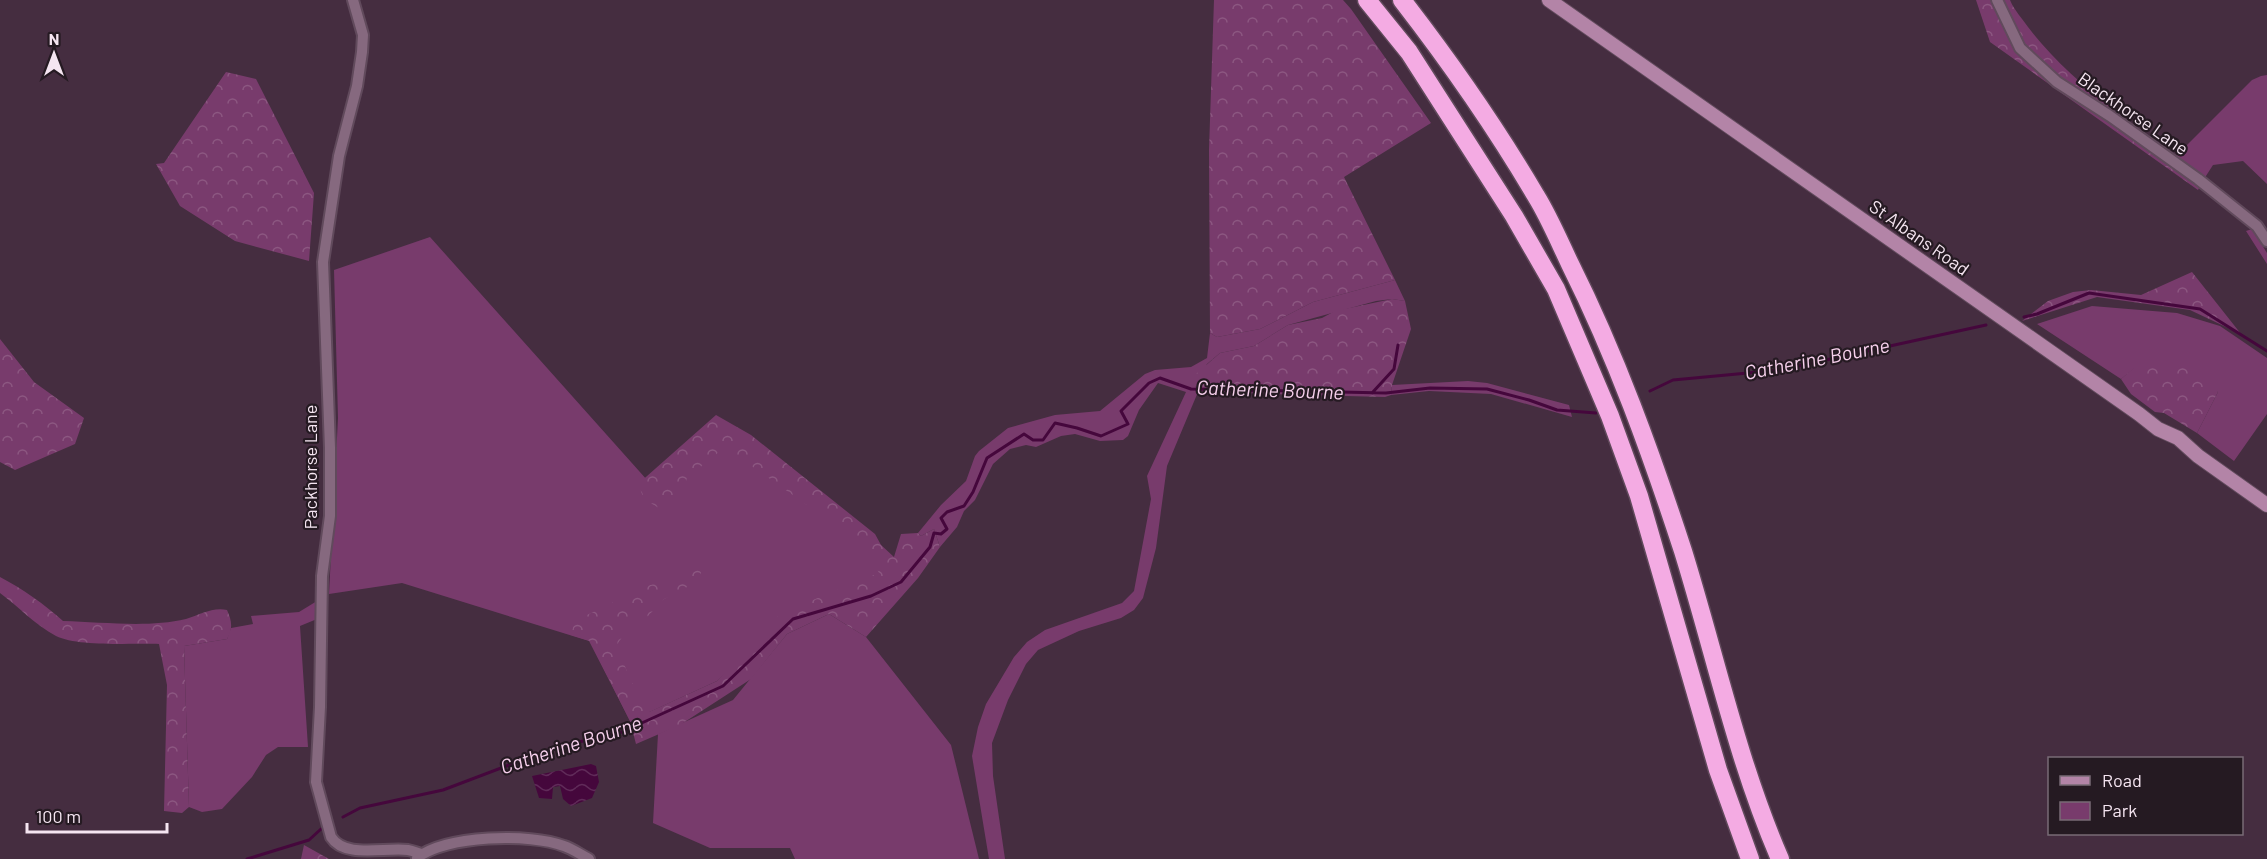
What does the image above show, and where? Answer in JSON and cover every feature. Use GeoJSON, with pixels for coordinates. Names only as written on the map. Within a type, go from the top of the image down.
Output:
{"type":"FeatureCollection","features":[{"type":"Feature","properties":{"kind":"highway"},"geometry":{"type":"LineString","coordinates":[[1368,0],[1409,52],[1514,216],[1556,289],[1606,407],[1639,496],[1718,770],[1750,859]]}},
{"type":"Feature","properties":{"kind":"highway"},"geometry":{"type":"LineString","coordinates":[[1402,0],[1455,71],[1537,196],[1589,301],[1630,399],[1683,553],[1744,763],[1780,859]]}},
{"type":"Feature","properties":{"kind":"main road","name":"St Albans Road"},"geometry":{"type":"LineString","coordinates":[[1549,0],[2158,429],[2178,438],[2198,456],[2267,505]]}},
{"type":"Feature","properties":{"kind":"street","name":"Packhorse Lane"},"geometry":{"type":"LineString","coordinates":[[353,0],[363,35],[362,52],[357,86],[339,156],[322,262],[330,448],[330,516],[322,576],[316,782],[333,842],[344,851],[353,854],[408,850],[419,857]]}},
{"type":"Feature","properties":{"kind":"street","name":"Blackhorse Lane"},"geometry":{"type":"LineString","coordinates":[[1997,0],[2020,48],[2057,82],[2110,116],[2199,179],[2257,226],[2267,241]]}},
{"type":"Feature","properties":{"kind":"street"},"geometry":{"type":"LineString","coordinates":[[419,857],[430,849],[472,840],[504,838],[564,845],[589,859]]}},
{"type":"Feature","properties":{"kind":"green space"},"geometry":{"type":"Polygon","coordinates":[[[1214,0],[1343,0],[1431,123],[1344,177],[1395,280],[1313,302],[1260,329],[1217,337],[1210,333],[1209,150],[1214,0]]]}},
{"type":"Feature","properties":{"kind":"green space"},"geometry":{"type":"Polygon","coordinates":[[[1976,0],[2010,0],[2028,27],[2067,70],[2180,164],[2201,184],[2198,190],[1990,42],[1976,0]]]}},
{"type":"Feature","properties":{"kind":"green space"},"geometry":{"type":"Polygon","coordinates":[[[226,72],[256,79],[314,193],[309,261],[235,241],[180,206],[156,164],[164,163],[226,72]]]}},
{"type":"Feature","properties":{"kind":"green space"},"geometry":{"type":"Polygon","coordinates":[[[2267,75],[2267,184],[2243,161],[2213,165],[2204,179],[2175,157],[2252,80],[2267,75]]]}},
{"type":"Feature","properties":{"kind":"green space"},"geometry":{"type":"Polygon","coordinates":[[[2252,229],[2267,253],[2267,264],[2246,231],[2252,229]]]}},
{"type":"Feature","properties":{"kind":"green space"},"geometry":{"type":"Polygon","coordinates":[[[430,237],[656,490],[721,427],[881,545],[895,569],[789,615],[717,681],[630,721],[589,641],[402,583],[329,594],[338,418],[334,270],[430,237]]]}},
{"type":"Feature","properties":{"kind":"green space"},"geometry":{"type":"Polygon","coordinates":[[[2192,272],[2241,334],[2190,310],[2097,297],[2022,321],[2048,301],[2073,292],[2091,290],[2141,295],[2192,272]]]}},
{"type":"Feature","properties":{"kind":"green space"},"geometry":{"type":"Polygon","coordinates":[[[1395,280],[1405,301],[1392,299],[1376,301],[1288,325],[1254,346],[1220,353],[1207,364],[1195,386],[1198,392],[1167,466],[1156,548],[1143,598],[1134,610],[1121,618],[1079,631],[1038,650],[1026,664],[1008,700],[992,743],[993,776],[1005,859],[989,859],[972,756],[986,704],[1014,657],[1027,642],[1045,630],[1122,603],[1134,591],[1151,499],[1147,476],[1186,392],[1158,383],[1139,410],[1128,436],[1123,440],[1100,441],[1075,434],[1061,436],[1036,447],[1026,445],[1010,449],[993,464],[975,500],[964,511],[957,527],[940,547],[934,529],[921,536],[918,533],[941,505],[966,481],[979,451],[1008,428],[1055,415],[1100,411],[1145,374],[1155,370],[1191,367],[1207,358],[1210,333],[1217,337],[1260,329],[1313,302],[1395,280]]]}},
{"type":"Feature","properties":{"kind":"green space"},"geometry":{"type":"Polygon","coordinates":[[[1392,299],[1405,301],[1411,329],[1392,385],[1391,395],[1385,397],[1198,392],[1195,386],[1196,374],[1220,353],[1254,346],[1288,325],[1322,318],[1335,311],[1392,299]]]}},
{"type":"Feature","properties":{"kind":"green space"},"geometry":{"type":"Polygon","coordinates":[[[2092,306],[2177,313],[2220,326],[2267,358],[2267,414],[2234,461],[2197,433],[2218,392],[2136,367],[2121,379],[2037,324],[2092,306]]]}},
{"type":"Feature","properties":{"kind":"green space"},"geometry":{"type":"Polygon","coordinates":[[[0,339],[34,382],[84,418],[75,444],[15,470],[0,462],[0,339]]]}},
{"type":"Feature","properties":{"kind":"green space"},"geometry":{"type":"Polygon","coordinates":[[[2175,364],[2189,368],[2218,392],[2197,433],[2164,413],[2155,412],[2131,394],[2121,379],[2135,367],[2175,364]]]}},
{"type":"Feature","properties":{"kind":"green space"},"geometry":{"type":"Polygon","coordinates":[[[1468,381],[1487,383],[1569,405],[1572,417],[1491,394],[1429,391],[1391,395],[1392,385],[1468,381]]]}},
{"type":"Feature","properties":{"kind":"green space"},"geometry":{"type":"Polygon","coordinates":[[[716,415],[751,435],[875,534],[881,545],[894,557],[901,534],[918,533],[921,536],[934,529],[940,547],[918,578],[866,637],[829,614],[787,634],[751,679],[680,725],[636,744],[630,721],[590,641],[571,635],[575,620],[639,589],[671,579],[700,566],[701,574],[689,586],[664,599],[648,616],[630,626],[618,643],[630,679],[649,712],[717,681],[781,613],[879,573],[862,539],[821,515],[725,447],[687,478],[672,516],[644,499],[638,484],[716,415]]]}},
{"type":"Feature","properties":{"kind":"green space"},"geometry":{"type":"Polygon","coordinates":[[[0,577],[33,597],[63,621],[125,624],[172,622],[211,610],[227,610],[231,625],[227,639],[184,646],[189,807],[182,813],[164,811],[167,685],[159,644],[78,642],[56,636],[0,593],[0,577]]]}},
{"type":"Feature","properties":{"kind":"green space"},"geometry":{"type":"Polygon","coordinates":[[[317,601],[317,619],[300,626],[308,747],[278,747],[266,755],[252,777],[222,809],[202,812],[189,807],[184,646],[227,639],[231,628],[253,624],[251,616],[299,612],[317,601]]]}},
{"type":"Feature","properties":{"kind":"green space"},"geometry":{"type":"Polygon","coordinates":[[[829,614],[866,637],[951,745],[979,859],[795,859],[790,848],[710,848],[653,823],[658,734],[733,700],[787,634],[829,614]]]}},
{"type":"Feature","properties":{"kind":"green space"},"geometry":{"type":"Polygon","coordinates":[[[304,845],[329,859],[301,859],[304,845]]]}},
{"type":"Feature","properties":{"kind":"water"},"geometry":{"type":"Polygon","coordinates":[[[591,764],[596,766],[599,782],[592,798],[571,806],[563,799],[560,786],[553,787],[552,799],[539,798],[532,776],[591,764]]]}},
{"type":"Feature","properties":{"kind":"waterway","name":"Catherine Bourne"},"geometry":{"type":"LineString","coordinates":[[2024,317],[2089,293],[2200,309],[2267,351]]}},
{"type":"Feature","properties":{"kind":"waterway","name":"Catherine Bourne"},"geometry":{"type":"LineString","coordinates":[[1650,391],[1673,380],[1780,370],[1986,325]]}},
{"type":"Feature","properties":{"kind":"waterway"},"geometry":{"type":"LineString","coordinates":[[1372,393],[1394,369],[1398,345]]}},
{"type":"Feature","properties":{"kind":"waterway","name":"Catherine Bourne"},"geometry":{"type":"LineString","coordinates":[[343,817],[360,808],[443,790],[557,747],[622,732],[723,686],[793,619],[871,596],[901,582],[930,547],[934,533],[941,534],[947,529],[941,518],[947,512],[964,506],[973,492],[987,458],[1024,434],[1033,440],[1043,440],[1055,423],[1101,436],[1128,424],[1121,411],[1149,383],[1160,378],[1191,389],[1386,393],[1430,388],[1487,389],[1557,410],[1596,413]]}},
{"type":"Feature","properties":{"kind":"waterway"},"geometry":{"type":"LineString","coordinates":[[247,859],[309,840],[321,829]]}}]}
